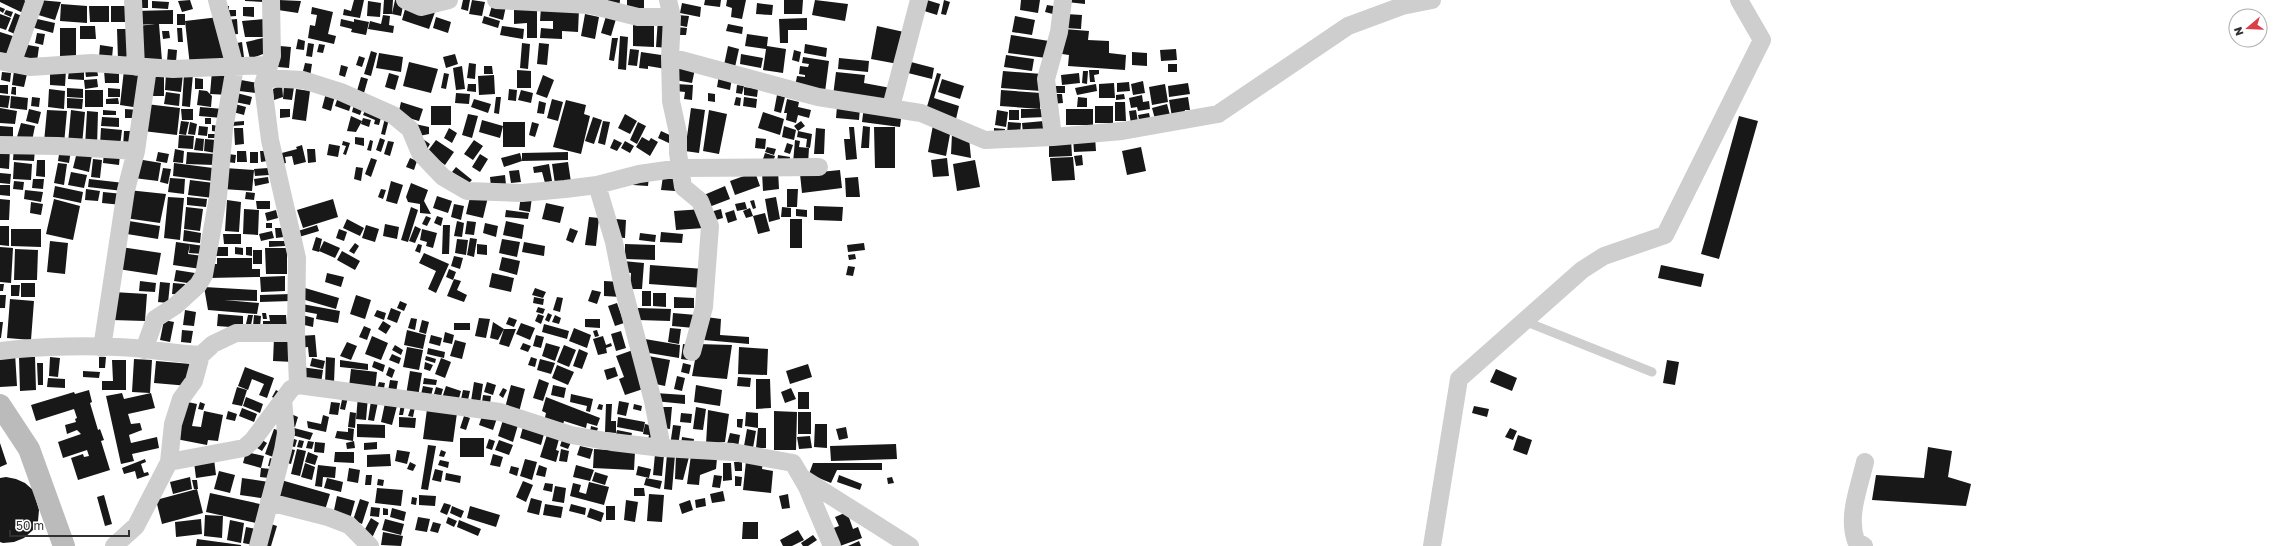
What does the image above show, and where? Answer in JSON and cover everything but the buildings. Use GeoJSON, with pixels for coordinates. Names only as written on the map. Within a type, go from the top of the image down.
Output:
{"type":"FeatureCollection","features":[{"type":"Feature","properties":{"kind":"street"},"geometry":{"type":"LineString","coordinates":[[35,0],[6,62],[30,67],[92,63],[173,69],[235,67],[267,71],[303,80],[341,92],[392,115],[410,129],[420,152],[443,177],[467,191],[522,193],[597,185],[639,174],[681,168],[819,167]]}},
{"type":"Feature","properties":{"kind":"street"},"geometry":{"type":"LineString","coordinates":[[102,348],[126,190],[136,152],[142,67],[133,0]]}},
{"type":"Feature","properties":{"kind":"street"},"geometry":{"type":"LineString","coordinates":[[144,350],[155,319],[175,306],[198,285],[204,275],[218,197],[224,129],[235,67],[217,0]]}},
{"type":"Feature","properties":{"kind":"street"},"geometry":{"type":"LineString","coordinates":[[272,0],[272,56],[263,85],[270,140],[297,258],[296,333],[298,385]]}},
{"type":"Feature","properties":{"kind":"street"},"geometry":{"type":"LineString","coordinates":[[405,0],[421,7],[449,0]]}},
{"type":"Feature","properties":{"kind":"street"},"geometry":{"type":"LineString","coordinates":[[496,0],[590,5],[638,17],[670,8],[671,101],[678,133],[683,186],[700,201],[710,226],[704,308],[692,352]]}},
{"type":"Feature","properties":{"kind":"street"},"geometry":{"type":"LineString","coordinates":[[892,107],[919,0]]}},
{"type":"Feature","properties":{"kind":"street"},"geometry":{"type":"LineString","coordinates":[[1053,137],[1046,79],[1059,32],[1062,0]]}},
{"type":"Feature","properties":{"kind":"street"},"geometry":{"type":"LineString","coordinates":[[670,57],[818,97],[892,107],[921,113],[985,140],[1053,137],[1122,131],[1218,114],[1348,26],[1402,6],[1432,0]]}},
{"type":"Feature","properties":{"kind":"street"},"geometry":{"type":"LineString","coordinates":[[1432,546],[1459,379],[1582,270],[1604,256],[1665,235],[1762,40],[1739,0]]}},
{"type":"Feature","properties":{"kind":"street"},"geometry":{"type":"LineString","coordinates":[[0,145],[58,146],[136,152]]}},
{"type":"Feature","properties":{"kind":"street"},"geometry":{"type":"LineString","coordinates":[[597,185],[614,242],[623,287],[653,401],[662,448]]}},
{"type":"Feature","properties":{"kind":"street"},"geometry":{"type":"LineString","coordinates":[[114,546],[136,526],[169,462],[173,424],[181,400],[194,381],[201,355],[213,344],[236,333],[296,333]]}},
{"type":"Feature","properties":{"kind":"street"},"geometry":{"type":"LineString","coordinates":[[0,351],[24,348],[102,348],[201,355]]}},
{"type":"Feature","properties":{"kind":"street"},"geometry":{"type":"LineString","coordinates":[[169,462],[244,448],[253,440],[291,389],[298,385],[500,412],[571,435],[662,448],[733,452],[793,463],[801,476],[832,546]]}},
{"type":"Feature","properties":{"kind":"street"},"geometry":{"type":"LineString","coordinates":[[258,546],[285,439],[283,400]]}},
{"type":"Feature","properties":{"kind":"street"},"geometry":{"type":"LineString","coordinates":[[0,406],[29,449],[64,546]]}},
{"type":"Feature","properties":{"kind":"street"},"geometry":{"type":"LineString","coordinates":[[1864,546],[1856,541],[1852,530],[1853,512],[1865,462]]}},
{"type":"Feature","properties":{"kind":"street"},"geometry":{"type":"LineString","coordinates":[[801,476],[910,546]]}},
{"type":"Feature","properties":{"kind":"street"},"geometry":{"type":"LineString","coordinates":[[269,502],[349,524],[370,546]]}},
{"type":"Feature","properties":{"kind":"lane"},"geometry":{"type":"LineString","coordinates":[[1524,322],[1652,372]]}}]}
